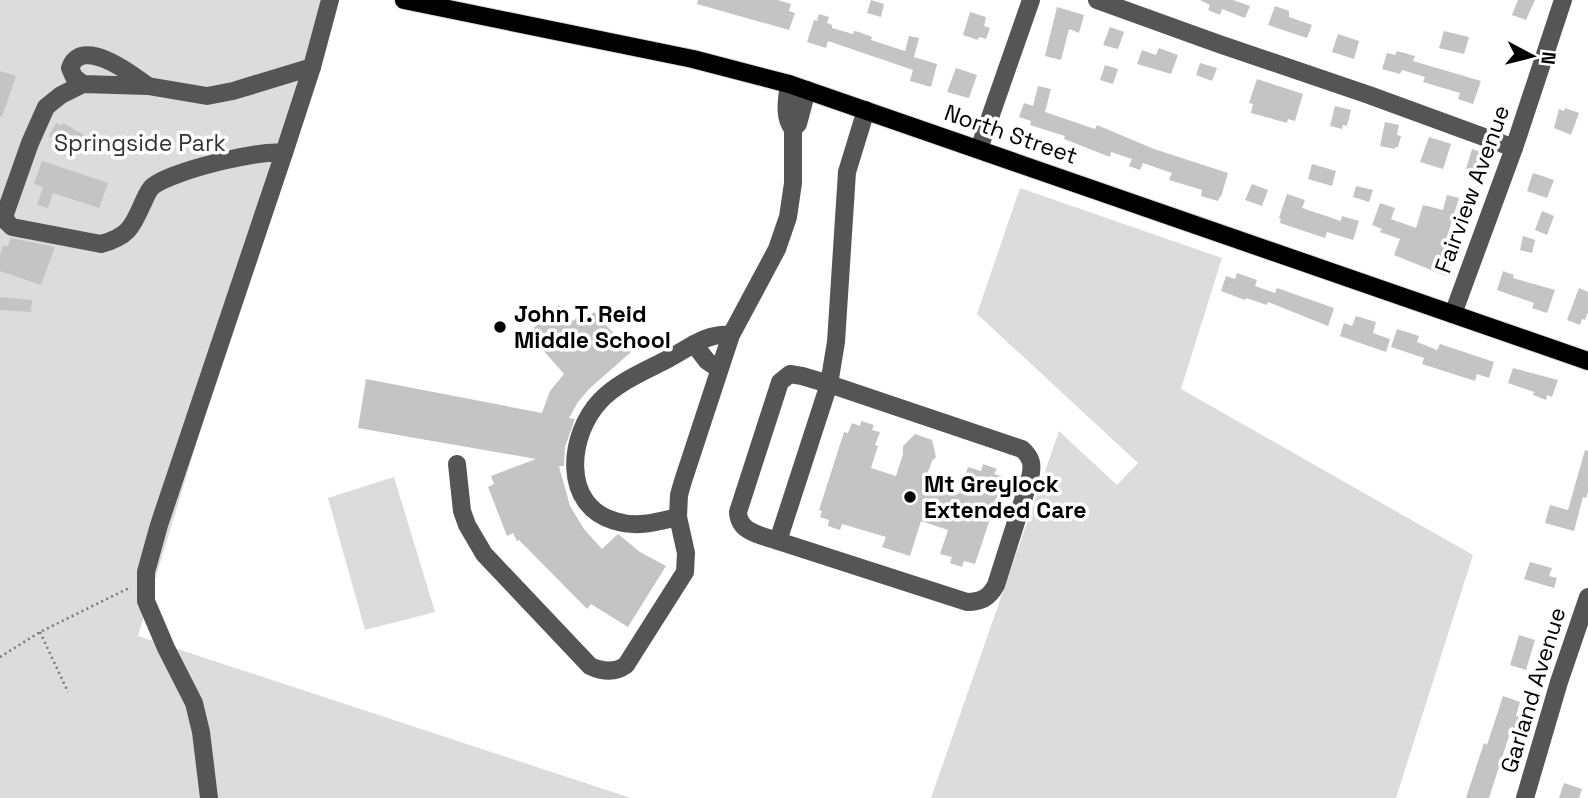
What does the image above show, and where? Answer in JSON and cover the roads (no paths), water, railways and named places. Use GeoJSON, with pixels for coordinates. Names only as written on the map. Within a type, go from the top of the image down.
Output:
{"type":"FeatureCollection","features":[{"type":"Feature","properties":{"kind":"main road","name":"North Street"},"geometry":{"type":"LineString","coordinates":[[404,0],[427,2],[693,59],[807,90],[1588,361]]}},
{"type":"Feature","properties":{"kind":"street"},"geometry":{"type":"LineString","coordinates":[[209,798],[201,732],[194,703],[146,601],[146,579],[159,525],[284,153],[330,0]]}},
{"type":"Feature","properties":{"kind":"street"},"geometry":{"type":"LineString","coordinates":[[979,149],[1031,0]]}},
{"type":"Feature","properties":{"kind":"street"},"geometry":{"type":"LineString","coordinates":[[1097,0],[1514,148]]}},
{"type":"Feature","properties":{"kind":"street","name":"Fairview Avenue"},"geometry":{"type":"LineString","coordinates":[[1453,314],[1514,148],[1563,0]]}},
{"type":"Feature","properties":{"kind":"street"},"geometry":{"type":"LineString","coordinates":[[83,84],[74,77],[71,68],[79,57],[90,55],[106,58],[149,86]]}},
{"type":"Feature","properties":{"kind":"street"},"geometry":{"type":"LineString","coordinates":[[284,153],[272,151],[234,159],[170,178],[152,187],[132,228],[115,240],[101,244],[12,227],[6,221],[5,215],[40,119],[46,107],[61,95],[83,84],[149,86],[207,96],[233,91],[312,67]]}},
{"type":"Feature","properties":{"kind":"street"},"geometry":{"type":"LineString","coordinates":[[457,464],[462,511],[484,554],[590,666],[599,670],[620,669],[631,660],[681,581],[687,563],[678,517],[680,495],[731,335],[777,249],[788,217],[793,183],[793,129],[788,123],[786,105],[789,85]]}},
{"type":"Feature","properties":{"kind":"street"},"geometry":{"type":"LineString","coordinates":[[793,129],[798,124],[807,90]]}},
{"type":"Feature","properties":{"kind":"street"},"geometry":{"type":"LineString","coordinates":[[778,541],[829,384],[836,342],[847,172],[866,110]]}},
{"type":"Feature","properties":{"kind":"street"},"geometry":{"type":"LineString","coordinates":[[678,517],[635,525],[606,519],[593,510],[585,501],[574,465],[583,426],[600,401],[613,389],[712,334],[731,335]]}},
{"type":"Feature","properties":{"kind":"street"},"geometry":{"type":"LineString","coordinates":[[694,344],[707,361],[719,369]]}},
{"type":"Feature","properties":{"kind":"street"},"geometry":{"type":"LineString","coordinates":[[796,374],[829,384],[1022,449],[1028,455],[1032,463],[1030,478],[996,585],[985,599],[967,603],[778,541],[741,526],[738,512],[743,493],[780,382],[785,376],[796,374]]}},
{"type":"Feature","properties":{"kind":"street","name":"Garland Avenue"},"geometry":{"type":"LineString","coordinates":[[1525,798],[1559,682],[1588,597]]}},
{"type":"Feature","properties":{"kind":"place","name":"John T. Reid Middle School"},"geometry":{"type":"Point","coordinates":[500,327]}},
{"type":"Feature","properties":{"kind":"place","name":"Mt Greylock Extended Care"},"geometry":{"type":"Point","coordinates":[910,497]}},
{"type":"Feature","properties":{"kind":"park label","name":"Springside Park"},"geometry":{"type":"Point","coordinates":[140,143]}}]}
